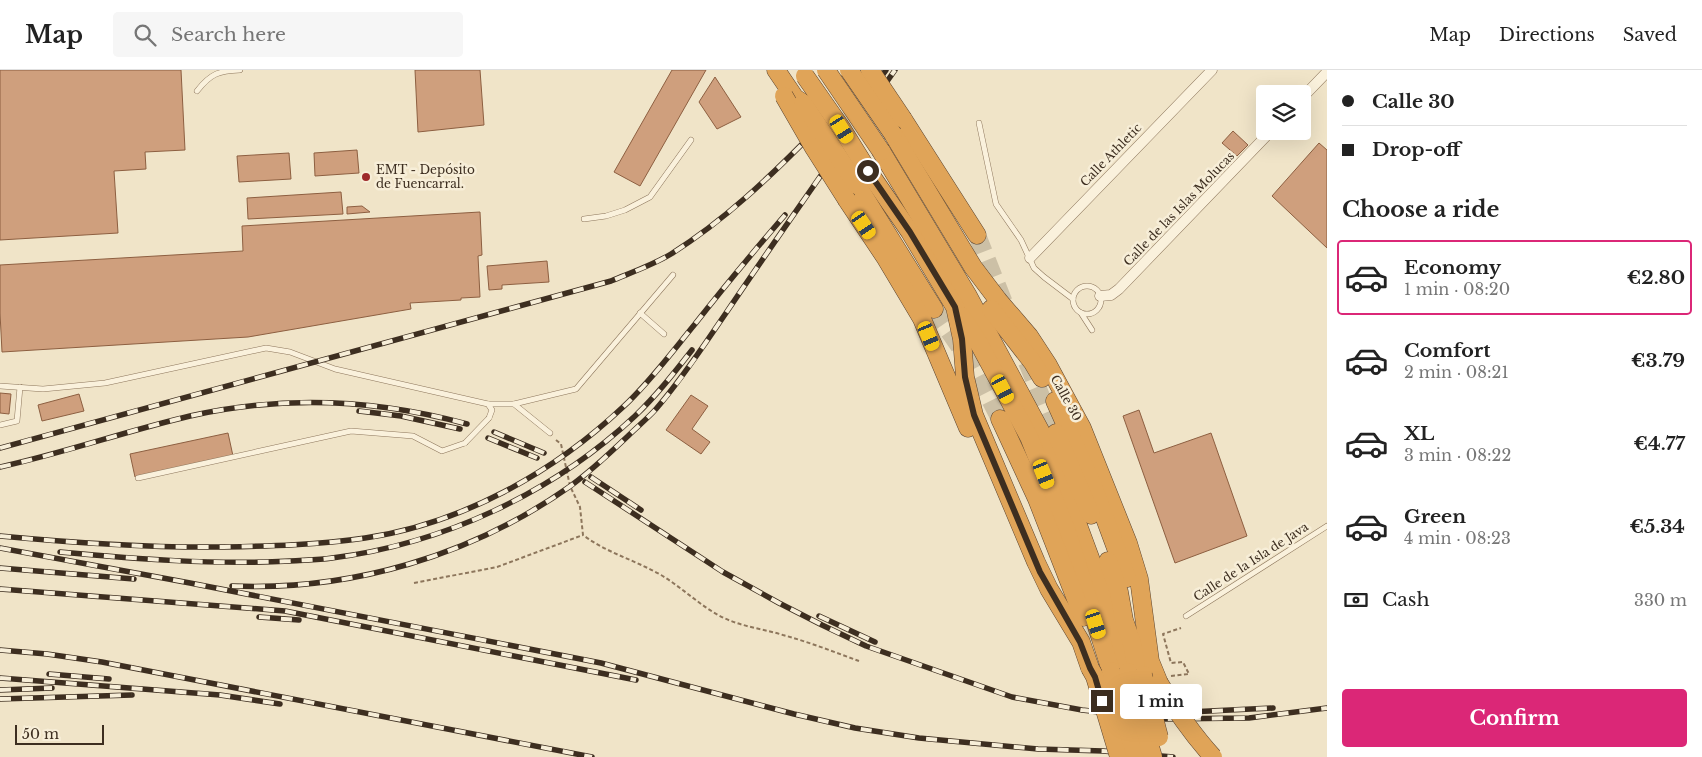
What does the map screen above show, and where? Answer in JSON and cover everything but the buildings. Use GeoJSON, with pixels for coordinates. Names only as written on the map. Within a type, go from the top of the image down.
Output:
{"type":"FeatureCollection","features":[{"type":"Feature","properties":{"kind":"highway"},"geometry":{"type":"LineString","coordinates":[[768,70],[795,84],[814,148],[885,257],[922,319],[1021,550],[1045,581]]}},
{"type":"Feature","properties":{"kind":"highway"},"geometry":{"type":"LineString","coordinates":[[776,70],[795,84],[803,104],[857,185],[934,310]]}},
{"type":"Feature","properties":{"kind":"highway"},"geometry":{"type":"LineString","coordinates":[[782,70],[842,129],[910,232],[977,340],[1029,437],[1066,529],[1115,668],[1136,757]]}},
{"type":"Feature","properties":{"kind":"highway"},"geometry":{"type":"LineString","coordinates":[[826,70],[887,142],[1043,436],[1062,482],[1105,600],[1130,757]]}},
{"type":"Feature","properties":{"kind":"highway"},"geometry":{"type":"LineString","coordinates":[[837,70],[887,142],[983,299],[1033,363],[1050,390],[1093,486],[1128,582],[1115,668],[1124,757]]}},
{"type":"Feature","properties":{"kind":"highway","name":"Calle 30"},"geometry":{"type":"LineString","coordinates":[[849,70],[887,142],[973,266],[998,300],[1029,336],[1048,364],[1082,428],[1128,543],[1139,579],[1150,661],[1164,680],[1175,709],[1198,741],[1213,757]]}},
{"type":"Feature","properties":{"kind":"highway"},"geometry":{"type":"LineString","coordinates":[[870,70],[976,235]]}},
{"type":"Feature","properties":{"kind":"highway"},"geometry":{"type":"LineString","coordinates":[[955,307],[962,339],[965,377],[974,415],[1045,581],[1080,642],[1115,668],[1158,735],[1164,757]]}},
{"type":"Feature","properties":{"kind":"highway"},"geometry":{"type":"LineString","coordinates":[[1000,419],[1115,668],[1153,757]]}},
{"type":"Feature","properties":{"kind":"highway"},"geometry":{"type":"LineString","coordinates":[[1056,434],[1100,537],[1119,592],[1124,620],[1132,643],[1115,668],[1095,677],[1118,757]]}},
{"type":"Feature","properties":{"kind":"highway"},"geometry":{"type":"LineString","coordinates":[[1113,757],[1090,676],[1115,668]]}},
{"type":"Feature","properties":{"kind":"street","name":"Calle Athletic"},"geometry":{"type":"LineString","coordinates":[[1030,258],[1212,70]]}},
{"type":"Feature","properties":{"kind":"street"},"geometry":{"type":"LineString","coordinates":[[1311,89],[1327,72]]}},
{"type":"Feature","properties":{"kind":"street","name":"Calle de las Islas Molucas"},"geometry":{"type":"LineString","coordinates":[[1100,296],[1108,296],[1119,289],[1262,140]]}},
{"type":"Feature","properties":{"kind":"lane"},"geometry":{"type":"LineString","coordinates":[[197,91],[212,76],[221,71],[240,70]]}},
{"type":"Feature","properties":{"kind":"lane"},"geometry":{"type":"LineString","coordinates":[[979,123],[996,204],[1021,240],[1034,268],[1073,299],[1075,307],[1092,330]]}},
{"type":"Feature","properties":{"kind":"lane"},"geometry":{"type":"LineString","coordinates":[[584,219],[606,216],[625,210],[650,197],[691,140]]}},
{"type":"Feature","properties":{"kind":"lane"},"geometry":{"type":"LineString","coordinates":[[0,386],[43,389],[105,383],[266,348],[290,352],[335,369],[488,404],[514,404],[576,389],[673,275]]}},
{"type":"Feature","properties":{"kind":"lane"},"geometry":{"type":"LineString","coordinates":[[1073,299],[1077,291],[1086,286],[1094,289],[1100,296],[1100,305],[1094,312],[1090,314],[1080,313]]}},
{"type":"Feature","properties":{"kind":"lane"},"geometry":{"type":"LineString","coordinates":[[640,313],[664,334]]}},
{"type":"Feature","properties":{"kind":"lane"},"geometry":{"type":"LineString","coordinates":[[0,426],[17,421],[20,387]]}},
{"type":"Feature","properties":{"kind":"lane"},"geometry":{"type":"LineString","coordinates":[[138,478],[350,431],[413,436],[442,451],[465,443],[489,418],[492,410],[488,404]]}},
{"type":"Feature","properties":{"kind":"lane"},"geometry":{"type":"LineString","coordinates":[[514,404],[550,434]]}},
{"type":"Feature","properties":{"kind":"lane","name":"Calle de la Isla de Java"},"geometry":{"type":"LineString","coordinates":[[1186,616],[1327,526]]}},
{"type":"Feature","properties":{"kind":"path"},"geometry":{"type":"LineString","coordinates":[[550,434],[561,444],[570,486],[580,506],[583,535],[598,546],[660,575],[710,610],[725,618],[820,646],[859,661]]}},
{"type":"Feature","properties":{"kind":"path"},"geometry":{"type":"LineString","coordinates":[[414,583],[497,567],[583,535]]}},
{"type":"Feature","properties":{"kind":"path"},"geometry":{"type":"LineString","coordinates":[[1164,680],[1189,674],[1183,662],[1171,663],[1163,634],[1181,628]]}},
{"type":"Feature","properties":{"kind":"tunnel"},"geometry":{"type":"LineString","coordinates":[[977,235],[1004,303]]}},
{"type":"Feature","properties":{"kind":"tunnel"},"geometry":{"type":"LineString","coordinates":[[934,309],[974,368],[1000,419]]}},
{"type":"Feature","properties":{"kind":"tunnel"},"geometry":{"type":"LineString","coordinates":[[1027,362],[1056,433]]}},
{"type":"Feature","properties":{"kind":"railway"},"geometry":{"type":"LineString","coordinates":[[867,74],[871,70]]}},
{"type":"Feature","properties":{"kind":"railway"},"geometry":{"type":"LineString","coordinates":[[875,85],[886,70]]}},
{"type":"Feature","properties":{"kind":"railway"},"geometry":{"type":"LineString","coordinates":[[879,93],[895,70]]}},
{"type":"Feature","properties":{"kind":"railway"},"geometry":{"type":"LineString","coordinates":[[0,448],[611,281],[664,258],[691,241],[729,212],[816,130]]}},
{"type":"Feature","properties":{"kind":"railway"},"geometry":{"type":"LineString","coordinates":[[232,586],[277,586],[321,582],[365,575],[408,564],[451,550],[492,532],[531,511],[569,487],[592,469],[650,416],[666,398],[693,362],[833,158]]}},
{"type":"Feature","properties":{"kind":"railway"},"geometry":{"type":"LineString","coordinates":[[0,536],[168,547],[294,545],[365,538],[401,531],[436,521],[470,508],[536,474],[596,431],[623,407],[660,367],[785,215]]}},
{"type":"Feature","properties":{"kind":"railway"},"geometry":{"type":"LineString","coordinates":[[60,552],[175,561],[261,562],[332,558],[374,551],[415,541],[494,511],[569,469],[603,444],[635,416],[672,376],[692,350]]}},
{"type":"Feature","properties":{"kind":"railway"},"geometry":{"type":"LineString","coordinates":[[0,467],[190,416],[260,405],[294,403],[363,405],[398,409],[467,424]]}},
{"type":"Feature","properties":{"kind":"railway"},"geometry":{"type":"LineString","coordinates":[[359,411],[401,416],[460,429]]}},
{"type":"Feature","properties":{"kind":"railway"},"geometry":{"type":"LineString","coordinates":[[494,432],[544,453]]}},
{"type":"Feature","properties":{"kind":"railway"},"geometry":{"type":"LineString","coordinates":[[488,438],[537,458]]}},
{"type":"Feature","properties":{"kind":"railway"},"geometry":{"type":"LineString","coordinates":[[591,477],[641,510]]}},
{"type":"Feature","properties":{"kind":"railway"},"geometry":{"type":"LineString","coordinates":[[585,482],[723,572],[822,625],[866,646],[1012,697],[1082,710],[1160,719],[1249,718],[1327,708]]}},
{"type":"Feature","properties":{"kind":"railway"},"geometry":{"type":"LineString","coordinates":[[0,548],[601,663],[794,714],[855,728],[919,738],[1038,749],[1103,751],[1173,757]]}},
{"type":"Feature","properties":{"kind":"railway"},"geometry":{"type":"LineString","coordinates":[[0,568],[134,579]]}},
{"type":"Feature","properties":{"kind":"railway"},"geometry":{"type":"LineString","coordinates":[[0,589],[285,611],[636,680]]}},
{"type":"Feature","properties":{"kind":"railway"},"geometry":{"type":"LineString","coordinates":[[819,616],[875,642]]}},
{"type":"Feature","properties":{"kind":"railway"},"geometry":{"type":"LineString","coordinates":[[259,617],[299,620]]}},
{"type":"Feature","properties":{"kind":"railway"},"geometry":{"type":"LineString","coordinates":[[0,650],[47,654],[102,662],[592,757]]}},
{"type":"Feature","properties":{"kind":"railway"},"geometry":{"type":"LineString","coordinates":[[49,674],[109,679]]}},
{"type":"Feature","properties":{"kind":"railway"},"geometry":{"type":"LineString","coordinates":[[0,678],[220,695],[280,704]]}},
{"type":"Feature","properties":{"kind":"railway"},"geometry":{"type":"LineString","coordinates":[[0,690],[52,688]]}},
{"type":"Feature","properties":{"kind":"railway"},"geometry":{"type":"LineString","coordinates":[[0,699],[132,695]]}},
{"type":"Feature","properties":{"kind":"railway"},"geometry":{"type":"LineString","coordinates":[[1168,713],[1273,708]]}},
{"type":"Feature","properties":{"kind":"place","name":"EMT - Depósito de Fuencarral."},"geometry":{"type":"Point","coordinates":[366,177]}},
{"type":"Feature","properties":{"kind":"route"},"geometry":{"type":"LineString","coordinates":[[868,171],[910,232],[955,307],[962,339],[965,377],[974,415],[1040,572],[1080,642],[1095,677],[1102,701]]}}]}
